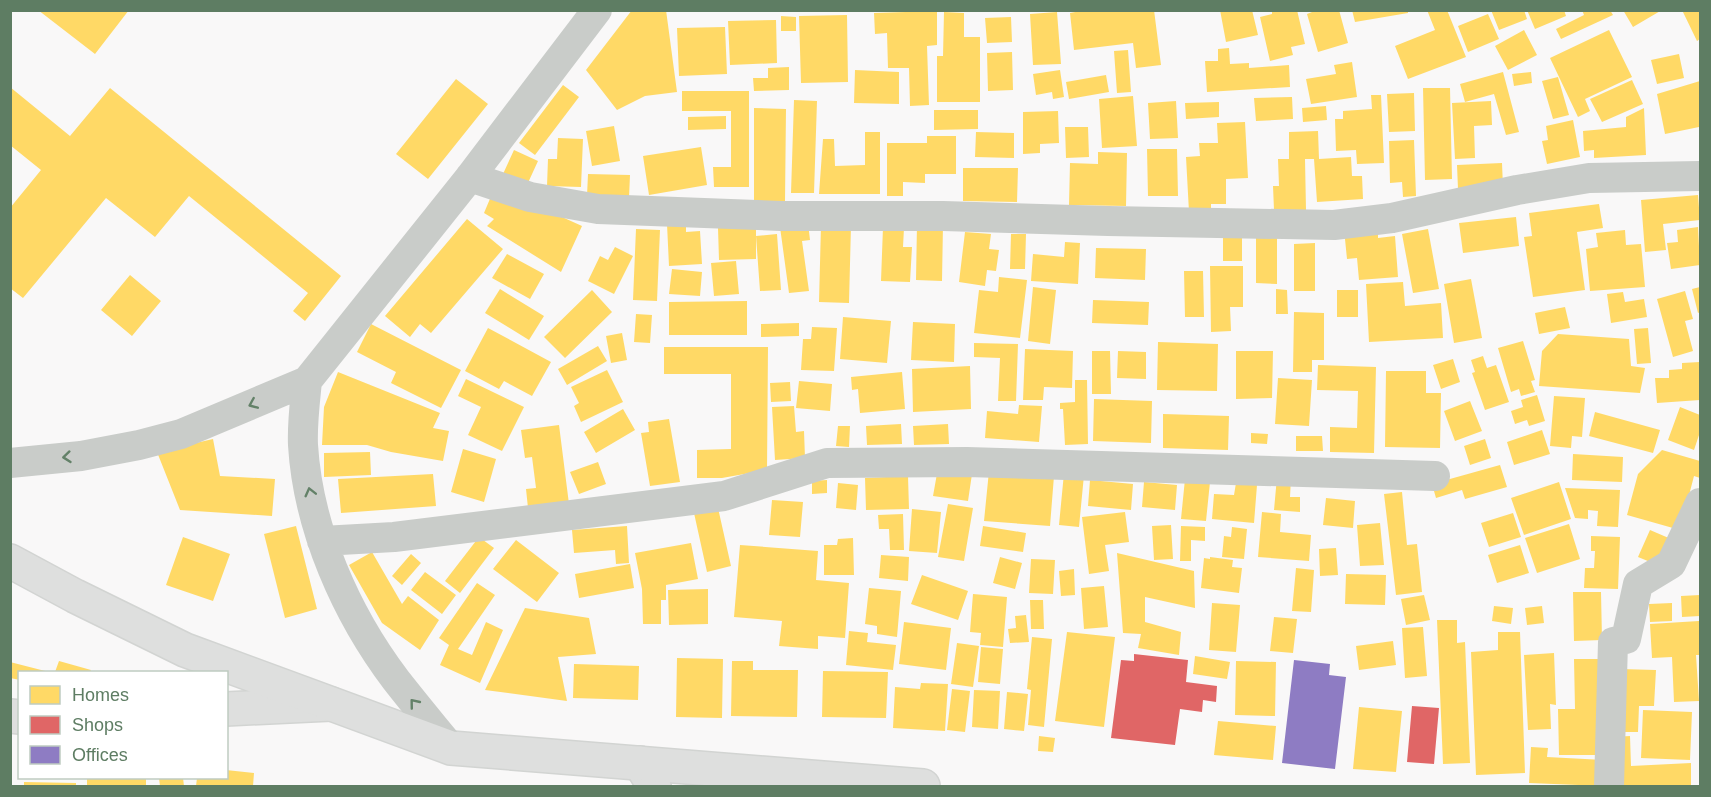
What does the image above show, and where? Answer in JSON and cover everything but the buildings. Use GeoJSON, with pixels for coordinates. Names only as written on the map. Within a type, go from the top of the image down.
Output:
{"type":"FeatureCollection","features":[{"type":"Feature","properties":{"kind":"main road"},"geometry":{"type":"LineString","coordinates":[[10,561],[185,650],[451,748],[647,775],[908,786]]}},
{"type":"Feature","properties":{"kind":"main road"},"geometry":{"type":"LineString","coordinates":[[228,710],[331,704]]}},
{"type":"Feature","properties":{"kind":"street"},"geometry":{"type":"LineString","coordinates":[[10,463],[81,456],[182,434],[307,381],[470,177],[597,10]]}},
{"type":"Feature","properties":{"kind":"street"},"geometry":{"type":"LineString","coordinates":[[470,177],[530,197],[598,209],[781,216],[943,216],[1334,225],[1392,218],[1517,190],[1589,178],[1701,176]]}},
{"type":"Feature","properties":{"kind":"street"},"geometry":{"type":"LineString","coordinates":[[307,381],[303,443],[308,480],[322,541],[343,592],[363,631],[395,679],[451,748]]}},
{"type":"Feature","properties":{"kind":"street"},"geometry":{"type":"LineString","coordinates":[[322,541],[394,537],[724,496],[827,463],[967,462],[1435,476]]}},
{"type":"Feature","properties":{"kind":"street"},"geometry":{"type":"LineString","coordinates":[[1609,786],[1613,642],[1626,639],[1638,584],[1671,564],[1701,503]]}}]}
